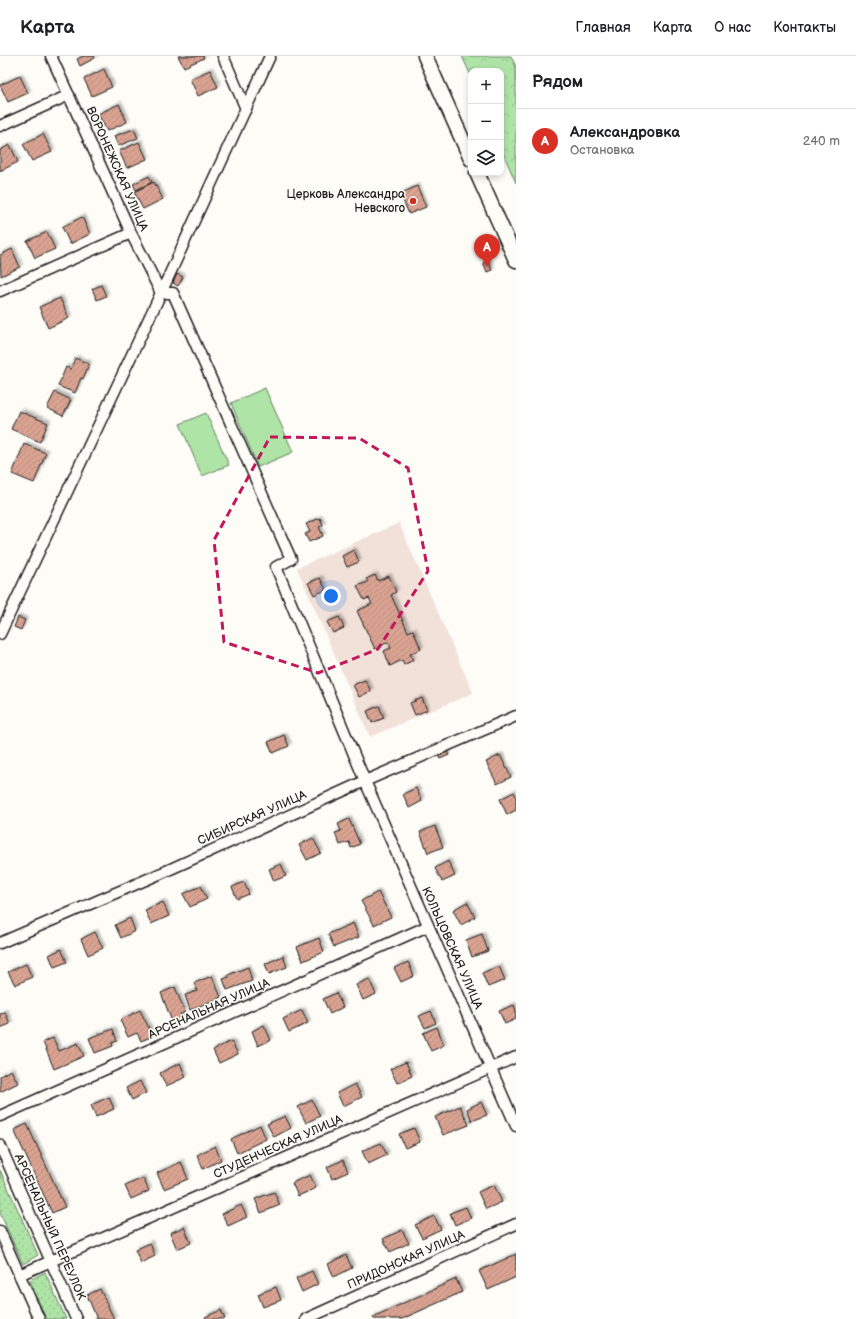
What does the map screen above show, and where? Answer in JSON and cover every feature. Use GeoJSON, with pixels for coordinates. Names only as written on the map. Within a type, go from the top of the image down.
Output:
{"type":"FeatureCollection","features":[{"type":"Feature","properties":{"kind":"main road"},"geometry":{"type":"LineString","coordinates":[[425,56],[468,152]]}},
{"type":"Feature","properties":{"kind":"main road"},"geometry":{"type":"LineString","coordinates":[[478,176],[516,260]]}},
{"type":"Feature","properties":{"kind":"street","name":"ВОРОНЕЖСКАЯ УЛИЦА"},"geometry":{"type":"LineString","coordinates":[[51,56],[131,233],[161,293]]}},
{"type":"Feature","properties":{"kind":"street"},"geometry":{"type":"LineString","coordinates":[[223,56],[246,109]]}},
{"type":"Feature","properties":{"kind":"street"},"geometry":{"type":"LineString","coordinates":[[0,634],[161,293],[270,56]]}},
{"type":"Feature","properties":{"kind":"street"},"geometry":{"type":"LineString","coordinates":[[0,126],[69,95]]}},
{"type":"Feature","properties":{"kind":"street"},"geometry":{"type":"LineString","coordinates":[[0,292],[131,233]]}},
{"type":"Feature","properties":{"kind":"street","name":"КОЛЬЦОВСКАЯ УЛИЦА"},"geometry":{"type":"LineString","coordinates":[[161,293],[173,293],[291,559],[276,567],[365,781],[516,1126]]}},
{"type":"Feature","properties":{"kind":"street","name":"СИБИРСКАЯ УЛИЦА"},"geometry":{"type":"LineString","coordinates":[[0,943],[171,869],[365,781],[515,719]]}},
{"type":"Feature","properties":{"kind":"street","name":"АРСЕНАЛЬНАЯ УЛИЦА"},"geometry":{"type":"LineString","coordinates":[[0,1116],[428,926]]}},
{"type":"Feature","properties":{"kind":"street","name":"СТУДЕНЧЕСКАЯ УЛИЦА"},"geometry":{"type":"LineString","coordinates":[[19,1275],[516,1057]]}},
{"type":"Feature","properties":{"kind":"street","name":"АРСЕНАЛЬНЫЙ ПЕРЕУЛОК"},"geometry":{"type":"LineString","coordinates":[[0,1145],[76,1319]]}},
{"type":"Feature","properties":{"kind":"street","name":"ПРИДОНСКАЯ УЛИЦА"},"geometry":{"type":"LineString","coordinates":[[306,1319],[516,1224]]}},
{"type":"Feature","properties":{"kind":"street"},"geometry":{"type":"LineString","coordinates":[[0,1231],[39,1319]]}},
{"type":"Feature","properties":{"kind":"highlighted area"},"geometry":{"type":"Polygon","coordinates":[[[270,437],[359,438],[408,468],[428,571],[378,649],[318,673],[224,642],[214,540],[270,437]]]}},
{"type":"Feature","properties":{"kind":"shaded area"},"geometry":{"type":"Polygon","coordinates":[[[399,523],[473,693],[370,737],[297,568],[399,523]]]}},
{"type":"Feature","properties":{"kind":"green space"},"geometry":{"type":"Polygon","coordinates":[[[462,56],[511,56],[516,67],[516,183],[504,155],[504,68],[468,68],[468,69],[462,56]]]}},
{"type":"Feature","properties":{"kind":"green space"},"geometry":{"type":"Polygon","coordinates":[[[265,388],[293,452],[258,467],[231,403],[265,388]]]}},
{"type":"Feature","properties":{"kind":"green space"},"geometry":{"type":"Polygon","coordinates":[[[206,413],[229,465],[202,476],[180,424],[206,413]]]}},
{"type":"Feature","properties":{"kind":"green space"},"geometry":{"type":"Polygon","coordinates":[[[0,1170],[38,1255],[23,1264],[0,1213],[0,1170]]]}},
{"type":"Feature","properties":{"kind":"green space"},"geometry":{"type":"Polygon","coordinates":[[[45,1272],[66,1319],[46,1319],[30,1280],[45,1272]]]}},
{"type":"Feature","properties":{"kind":"building"},"geometry":{"type":"Polygon","coordinates":[[[83,56],[94,56],[95,58],[80,66],[77,59],[83,56]]]}},
{"type":"Feature","properties":{"kind":"building"},"geometry":{"type":"Polygon","coordinates":[[[178,56],[203,56],[204,58],[184,67],[178,56]]]}},
{"type":"Feature","properties":{"kind":"building"},"geometry":{"type":"Polygon","coordinates":[[[104,69],[112,87],[92,96],[84,79],[104,69]]]}},
{"type":"Feature","properties":{"kind":"building"},"geometry":{"type":"Polygon","coordinates":[[[210,70],[218,87],[198,96],[190,79],[210,70]]]}},
{"type":"Feature","properties":{"kind":"building"},"geometry":{"type":"Polygon","coordinates":[[[20,76],[28,93],[8,102],[0,85],[20,76]]]}},
{"type":"Feature","properties":{"kind":"building"},"geometry":{"type":"Polygon","coordinates":[[[119,104],[127,122],[107,131],[98,114],[119,104]]]}},
{"type":"Feature","properties":{"kind":"building"},"geometry":{"type":"Polygon","coordinates":[[[134,129],[138,138],[118,146],[114,136],[134,129]]]}},
{"type":"Feature","properties":{"kind":"building"},"geometry":{"type":"Polygon","coordinates":[[[43,134],[52,152],[32,161],[23,144],[43,134]]]}},
{"type":"Feature","properties":{"kind":"building"},"geometry":{"type":"Polygon","coordinates":[[[139,142],[147,159],[127,168],[119,151],[139,142]]]}},
{"type":"Feature","properties":{"kind":"building"},"geometry":{"type":"Polygon","coordinates":[[[10,145],[18,162],[0,171],[0,150],[10,145]]]}},
{"type":"Feature","properties":{"kind":"building"},"geometry":{"type":"Polygon","coordinates":[[[149,176],[152,182],[136,190],[133,184],[149,176]]]}},
{"type":"Feature","properties":{"kind":"building"},"geometry":{"type":"Polygon","coordinates":[[[154,182],[163,199],[143,209],[134,192],[154,182]]]}},
{"type":"Feature","properties":{"kind":"building","name":"Церковь Александра Невского"},"geometry":{"type":"Polygon","coordinates":[[[417,186],[426,207],[409,214],[400,194],[417,186]]]}},
{"type":"Feature","properties":{"kind":"building"},"geometry":{"type":"Polygon","coordinates":[[[82,217],[90,234],[70,244],[62,227],[82,217]]]}},
{"type":"Feature","properties":{"kind":"building"},"geometry":{"type":"Polygon","coordinates":[[[47,232],[55,249],[35,258],[27,241],[47,232]]]}},
{"type":"Feature","properties":{"kind":"building"},"geometry":{"type":"Polygon","coordinates":[[[12,249],[20,267],[1,276],[0,255],[12,249]]]}},
{"type":"Feature","properties":{"kind":"building"},"geometry":{"type":"Polygon","coordinates":[[[488,261],[492,270],[487,272],[483,263],[488,261]]]}},
{"type":"Feature","properties":{"kind":"building"},"geometry":{"type":"Polygon","coordinates":[[[177,274],[183,277],[178,286],[173,283],[177,274]]]}},
{"type":"Feature","properties":{"kind":"building"},"geometry":{"type":"Polygon","coordinates":[[[101,285],[106,296],[97,300],[92,289],[101,285]]]}},
{"type":"Feature","properties":{"kind":"building"},"geometry":{"type":"Polygon","coordinates":[[[60,298],[69,318],[48,328],[39,307],[60,298]]]}},
{"type":"Feature","properties":{"kind":"building"},"geometry":{"type":"Polygon","coordinates":[[[75,358],[89,364],[75,393],[58,386],[66,367],[71,369],[75,358]]]}},
{"type":"Feature","properties":{"kind":"building"},"geometry":{"type":"Polygon","coordinates":[[[55,392],[71,400],[63,416],[47,408],[55,392]]]}},
{"type":"Feature","properties":{"kind":"building"},"geometry":{"type":"Polygon","coordinates":[[[19,411],[48,423],[40,442],[11,429],[19,411]]]}},
{"type":"Feature","properties":{"kind":"building"},"geometry":{"type":"Polygon","coordinates":[[[24,444],[46,453],[34,483],[12,474],[24,444]]]}},
{"type":"Feature","properties":{"kind":"building"},"geometry":{"type":"Polygon","coordinates":[[[320,518],[323,525],[319,527],[323,536],[309,542],[305,534],[310,532],[306,524],[320,518]]]}},
{"type":"Feature","properties":{"kind":"building"},"geometry":{"type":"Polygon","coordinates":[[[354,550],[359,562],[347,567],[342,556],[354,550]]]}},
{"type":"Feature","properties":{"kind":"building"},"geometry":{"type":"Polygon","coordinates":[[[375,575],[378,581],[389,576],[396,592],[391,595],[408,632],[413,630],[421,649],[410,654],[413,660],[404,665],[402,660],[390,666],[384,651],[391,648],[388,642],[375,649],[357,611],[372,604],[369,598],[364,600],[357,586],[368,582],[366,579],[375,575]]]}},
{"type":"Feature","properties":{"kind":"building"},"geometry":{"type":"Polygon","coordinates":[[[320,578],[326,590],[314,595],[308,583],[320,578]]]}},
{"type":"Feature","properties":{"kind":"building"},"geometry":{"type":"Polygon","coordinates":[[[18,617],[25,620],[21,630],[14,627],[18,617]]]}},
{"type":"Feature","properties":{"kind":"building"},"geometry":{"type":"Polygon","coordinates":[[[339,617],[344,628],[333,633],[327,622],[339,617]]]}},
{"type":"Feature","properties":{"kind":"building"},"geometry":{"type":"Polygon","coordinates":[[[365,680],[371,691],[359,697],[353,685],[365,680]]]}},
{"type":"Feature","properties":{"kind":"building"},"geometry":{"type":"Polygon","coordinates":[[[422,698],[427,710],[415,715],[410,703],[422,698]]]}},
{"type":"Feature","properties":{"kind":"building"},"geometry":{"type":"Polygon","coordinates":[[[379,706],[384,718],[372,723],[367,711],[379,706]]]}},
{"type":"Feature","properties":{"kind":"building"},"geometry":{"type":"Polygon","coordinates":[[[284,735],[289,746],[273,753],[268,742],[284,735]]]}},
{"type":"Feature","properties":{"kind":"building"},"geometry":{"type":"Polygon","coordinates":[[[445,749],[449,755],[440,759],[437,753],[445,749]]]}},
{"type":"Feature","properties":{"kind":"building"},"geometry":{"type":"Polygon","coordinates":[[[500,755],[511,777],[497,784],[486,762],[500,755]]]}},
{"type":"Feature","properties":{"kind":"building"},"geometry":{"type":"Polygon","coordinates":[[[416,788],[422,801],[409,808],[403,794],[416,788]]]}},
{"type":"Feature","properties":{"kind":"building"},"geometry":{"type":"Polygon","coordinates":[[[514,792],[516,796],[516,810],[507,815],[500,799],[514,792]]]}},
{"type":"Feature","properties":{"kind":"building"},"geometry":{"type":"Polygon","coordinates":[[[349,819],[360,844],[351,848],[349,842],[340,845],[335,833],[341,831],[338,824],[349,819]]]}},
{"type":"Feature","properties":{"kind":"building"},"geometry":{"type":"Polygon","coordinates":[[[435,826],[443,847],[428,853],[420,832],[435,826]]]}},
{"type":"Feature","properties":{"kind":"building"},"geometry":{"type":"Polygon","coordinates":[[[313,838],[321,853],[307,860],[299,845],[313,838]]]}},
{"type":"Feature","properties":{"kind":"building"},"geometry":{"type":"Polygon","coordinates":[[[448,861],[455,876],[442,882],[435,868],[448,861]]]}},
{"type":"Feature","properties":{"kind":"building"},"geometry":{"type":"Polygon","coordinates":[[[281,864],[286,876],[274,881],[269,869],[281,864]]]}},
{"type":"Feature","properties":{"kind":"building"},"geometry":{"type":"Polygon","coordinates":[[[244,882],[249,894],[237,899],[232,887],[244,882]]]}},
{"type":"Feature","properties":{"kind":"building"},"geometry":{"type":"Polygon","coordinates":[[[201,886],[207,899],[190,907],[183,894],[201,886]]]}},
{"type":"Feature","properties":{"kind":"building"},"geometry":{"type":"Polygon","coordinates":[[[378,892],[391,917],[374,925],[361,901],[378,892]]]}},
{"type":"Feature","properties":{"kind":"building"},"geometry":{"type":"Polygon","coordinates":[[[163,902],[169,916],[151,924],[145,910],[163,902]]]}},
{"type":"Feature","properties":{"kind":"building"},"geometry":{"type":"Polygon","coordinates":[[[467,902],[475,917],[461,925],[453,910],[467,902]]]}},
{"type":"Feature","properties":{"kind":"building"},"geometry":{"type":"Polygon","coordinates":[[[130,918],[135,931],[121,938],[115,925],[130,918]]]}},
{"type":"Feature","properties":{"kind":"building"},"geometry":{"type":"Polygon","coordinates":[[[353,923],[359,937],[334,947],[328,934],[353,923]]]}},
{"type":"Feature","properties":{"kind":"building"},"geometry":{"type":"Polygon","coordinates":[[[95,932],[103,948],[88,955],[81,939],[95,932]]]}},
{"type":"Feature","properties":{"kind":"building"},"geometry":{"type":"Polygon","coordinates":[[[482,934],[488,951],[472,957],[466,940],[482,934]]]}},
{"type":"Feature","properties":{"kind":"building"},"geometry":{"type":"Polygon","coordinates":[[[319,938],[324,952],[303,961],[297,947],[319,938]]]}},
{"type":"Feature","properties":{"kind":"building"},"geometry":{"type":"Polygon","coordinates":[[[61,949],[67,962],[54,967],[49,955],[61,949]]]}},
{"type":"Feature","properties":{"kind":"building"},"geometry":{"type":"Polygon","coordinates":[[[283,956],[287,967],[269,974],[265,964],[283,956]]]}},
{"type":"Feature","properties":{"kind":"building"},"geometry":{"type":"Polygon","coordinates":[[[408,962],[414,976],[401,982],[394,968],[408,962]]]}},
{"type":"Feature","properties":{"kind":"building"},"geometry":{"type":"Polygon","coordinates":[[[26,964],[32,977],[15,985],[8,972],[26,964]]]}},
{"type":"Feature","properties":{"kind":"building"},"geometry":{"type":"Polygon","coordinates":[[[499,966],[505,980],[488,987],[482,973],[499,966]]]}},
{"type":"Feature","properties":{"kind":"building"},"geometry":{"type":"Polygon","coordinates":[[[248,967],[252,981],[227,990],[223,979],[229,977],[228,975],[248,967]]]}},
{"type":"Feature","properties":{"kind":"building"},"geometry":{"type":"Polygon","coordinates":[[[212,976],[221,997],[190,1010],[185,995],[197,991],[194,983],[212,976]]]}},
{"type":"Feature","properties":{"kind":"building"},"geometry":{"type":"Polygon","coordinates":[[[369,979],[376,994],[363,1000],[356,985],[369,979]]]}},
{"type":"Feature","properties":{"kind":"building"},"geometry":{"type":"Polygon","coordinates":[[[175,987],[185,1012],[180,1014],[182,1020],[173,1024],[161,993],[175,987]]]}},
{"type":"Feature","properties":{"kind":"building"},"geometry":{"type":"Polygon","coordinates":[[[336,993],[343,1007],[330,1014],[323,999],[336,993]]]}},
{"type":"Feature","properties":{"kind":"building"},"geometry":{"type":"Polygon","coordinates":[[[514,1005],[516,1019],[505,1024],[499,1011],[514,1005]]]}},
{"type":"Feature","properties":{"kind":"building"},"geometry":{"type":"Polygon","coordinates":[[[140,1010],[153,1036],[141,1041],[137,1033],[128,1037],[120,1020],[140,1010]]]}},
{"type":"Feature","properties":{"kind":"building"},"geometry":{"type":"Polygon","coordinates":[[[302,1010],[308,1023],[289,1032],[283,1019],[302,1010]]]}},
{"type":"Feature","properties":{"kind":"building"},"geometry":{"type":"Polygon","coordinates":[[[431,1011],[436,1023],[425,1028],[419,1016],[431,1011]]]}},
{"type":"Feature","properties":{"kind":"building"},"geometry":{"type":"Polygon","coordinates":[[[5,1012],[10,1024],[0,1028],[0,1014],[5,1012]]]}},
{"type":"Feature","properties":{"kind":"building"},"geometry":{"type":"Polygon","coordinates":[[[264,1025],[271,1040],[258,1046],[252,1031],[264,1025]]]}},
{"type":"Feature","properties":{"kind":"building"},"geometry":{"type":"Polygon","coordinates":[[[437,1027],[444,1045],[431,1051],[423,1033],[437,1027]]]}},
{"type":"Feature","properties":{"kind":"building"},"geometry":{"type":"Polygon","coordinates":[[[113,1029],[117,1041],[112,1043],[113,1046],[95,1053],[89,1038],[113,1029]]]}},
{"type":"Feature","properties":{"kind":"building"},"geometry":{"type":"Polygon","coordinates":[[[53,1038],[59,1051],[78,1043],[84,1056],[54,1069],[43,1042],[53,1038]]]}},
{"type":"Feature","properties":{"kind":"building"},"geometry":{"type":"Polygon","coordinates":[[[231,1041],[238,1054],[219,1063],[213,1050],[231,1041]]]}},
{"type":"Feature","properties":{"kind":"building"},"geometry":{"type":"Polygon","coordinates":[[[406,1062],[412,1076],[397,1083],[390,1069],[406,1062]]]}},
{"type":"Feature","properties":{"kind":"building"},"geometry":{"type":"Polygon","coordinates":[[[180,1063],[186,1077],[166,1086],[160,1073],[180,1063]]]}},
{"type":"Feature","properties":{"kind":"building"},"geometry":{"type":"Polygon","coordinates":[[[11,1070],[18,1083],[0,1092],[0,1076],[11,1070]]]}},
{"type":"Feature","properties":{"kind":"building"},"geometry":{"type":"Polygon","coordinates":[[[140,1081],[146,1093],[132,1100],[126,1088],[140,1081]]]}},
{"type":"Feature","properties":{"kind":"building"},"geometry":{"type":"Polygon","coordinates":[[[355,1084],[362,1097],[343,1106],[337,1093],[355,1084]]]}},
{"type":"Feature","properties":{"kind":"building"},"geometry":{"type":"Polygon","coordinates":[[[109,1097],[114,1109],[96,1117],[91,1105],[109,1097]]]}},
{"type":"Feature","properties":{"kind":"building"},"geometry":{"type":"Polygon","coordinates":[[[312,1100],[320,1116],[306,1123],[298,1107],[312,1100]]]}},
{"type":"Feature","properties":{"kind":"building"},"geometry":{"type":"Polygon","coordinates":[[[481,1102],[487,1115],[472,1121],[467,1109],[481,1102]]]}},
{"type":"Feature","properties":{"kind":"building"},"geometry":{"type":"Polygon","coordinates":[[[460,1106],[469,1125],[443,1135],[435,1117],[460,1106]]]}},
{"type":"Feature","properties":{"kind":"building"},"geometry":{"type":"Polygon","coordinates":[[[285,1116],[291,1128],[274,1137],[267,1124],[285,1116]]]}},
{"type":"Feature","properties":{"kind":"building"},"geometry":{"type":"Polygon","coordinates":[[[27,1124],[65,1207],[52,1213],[14,1130],[27,1124]]]}},
{"type":"Feature","properties":{"kind":"building"},"geometry":{"type":"Polygon","coordinates":[[[260,1125],[266,1139],[237,1153],[231,1139],[260,1125]]]}},
{"type":"Feature","properties":{"kind":"building"},"geometry":{"type":"Polygon","coordinates":[[[414,1128],[420,1142],[405,1148],[399,1134],[414,1128]]]}},
{"type":"Feature","properties":{"kind":"building"},"geometry":{"type":"Polygon","coordinates":[[[381,1143],[387,1155],[368,1164],[362,1151],[381,1143]]]}},
{"type":"Feature","properties":{"kind":"building"},"geometry":{"type":"Polygon","coordinates":[[[215,1146],[221,1160],[203,1169],[197,1155],[215,1146]]]}},
{"type":"Feature","properties":{"kind":"building"},"geometry":{"type":"Polygon","coordinates":[[[343,1160],[348,1172],[332,1179],[327,1167],[343,1160]]]}},
{"type":"Feature","properties":{"kind":"building"},"geometry":{"type":"Polygon","coordinates":[[[181,1162],[188,1179],[164,1189],[157,1173],[181,1162]]]}},
{"type":"Feature","properties":{"kind":"building"},"geometry":{"type":"Polygon","coordinates":[[[310,1175],[316,1188],[298,1196],[292,1183],[310,1175]]]}},
{"type":"Feature","properties":{"kind":"building"},"geometry":{"type":"Polygon","coordinates":[[[143,1178],[149,1191],[131,1199],[125,1186],[143,1178]]]}},
{"type":"Feature","properties":{"kind":"building"},"geometry":{"type":"Polygon","coordinates":[[[494,1185],[502,1202],[486,1209],[478,1192],[494,1185]]]}},
{"type":"Feature","properties":{"kind":"building"},"geometry":{"type":"Polygon","coordinates":[[[274,1192],[280,1205],[261,1213],[255,1199],[274,1192]]]}},
{"type":"Feature","properties":{"kind":"building"},"geometry":{"type":"Polygon","coordinates":[[[241,1205],[247,1217],[228,1226],[222,1214],[241,1205]]]}},
{"type":"Feature","properties":{"kind":"building"},"geometry":{"type":"Polygon","coordinates":[[[466,1207],[471,1218],[455,1225],[450,1213],[466,1207]]]}},
{"type":"Feature","properties":{"kind":"building"},"geometry":{"type":"Polygon","coordinates":[[[434,1216],[441,1229],[422,1238],[415,1225],[434,1216]]]}},
{"type":"Feature","properties":{"kind":"building"},"geometry":{"type":"Polygon","coordinates":[[[184,1227],[191,1243],[177,1249],[170,1233],[184,1227]]]}},
{"type":"Feature","properties":{"kind":"building"},"geometry":{"type":"Polygon","coordinates":[[[402,1230],[409,1243],[390,1252],[383,1239],[402,1230]]]}},
{"type":"Feature","properties":{"kind":"building"},"geometry":{"type":"Polygon","coordinates":[[[150,1243],[155,1256],[141,1263],[135,1250],[150,1243]]]}},
{"type":"Feature","properties":{"kind":"building"},"geometry":{"type":"Polygon","coordinates":[[[516,1254],[516,1277],[488,1290],[479,1271],[516,1254]]]}},
{"type":"Feature","properties":{"kind":"building"},"geometry":{"type":"Polygon","coordinates":[[[346,1255],[352,1268],[334,1277],[328,1264],[346,1255]]]}},
{"type":"Feature","properties":{"kind":"building"},"geometry":{"type":"Polygon","coordinates":[[[312,1271],[318,1284],[302,1292],[296,1278],[312,1271]]]}},
{"type":"Feature","properties":{"kind":"building"},"geometry":{"type":"Polygon","coordinates":[[[456,1279],[462,1292],[402,1319],[374,1319],[373,1317],[456,1279]]]}},
{"type":"Feature","properties":{"kind":"building"},"geometry":{"type":"Polygon","coordinates":[[[276,1287],[281,1300],[263,1307],[258,1294],[276,1287]]]}},
{"type":"Feature","properties":{"kind":"building"},"geometry":{"type":"Polygon","coordinates":[[[100,1289],[114,1319],[97,1319],[87,1295],[100,1289]]]}},
{"type":"Feature","properties":{"kind":"building"},"geometry":{"type":"Polygon","coordinates":[[[221,1310],[225,1319],[206,1319],[205,1317],[221,1310]]]}},
{"type":"Feature","properties":{"kind":"place","name":"Церковь Александра Невского"},"geometry":{"type":"Point","coordinates":[413,201]}},
{"type":"Feature","properties":{"kind":"place","name":"Александровка"},"geometry":{"type":"Point","coordinates":[487,267]}}]}
